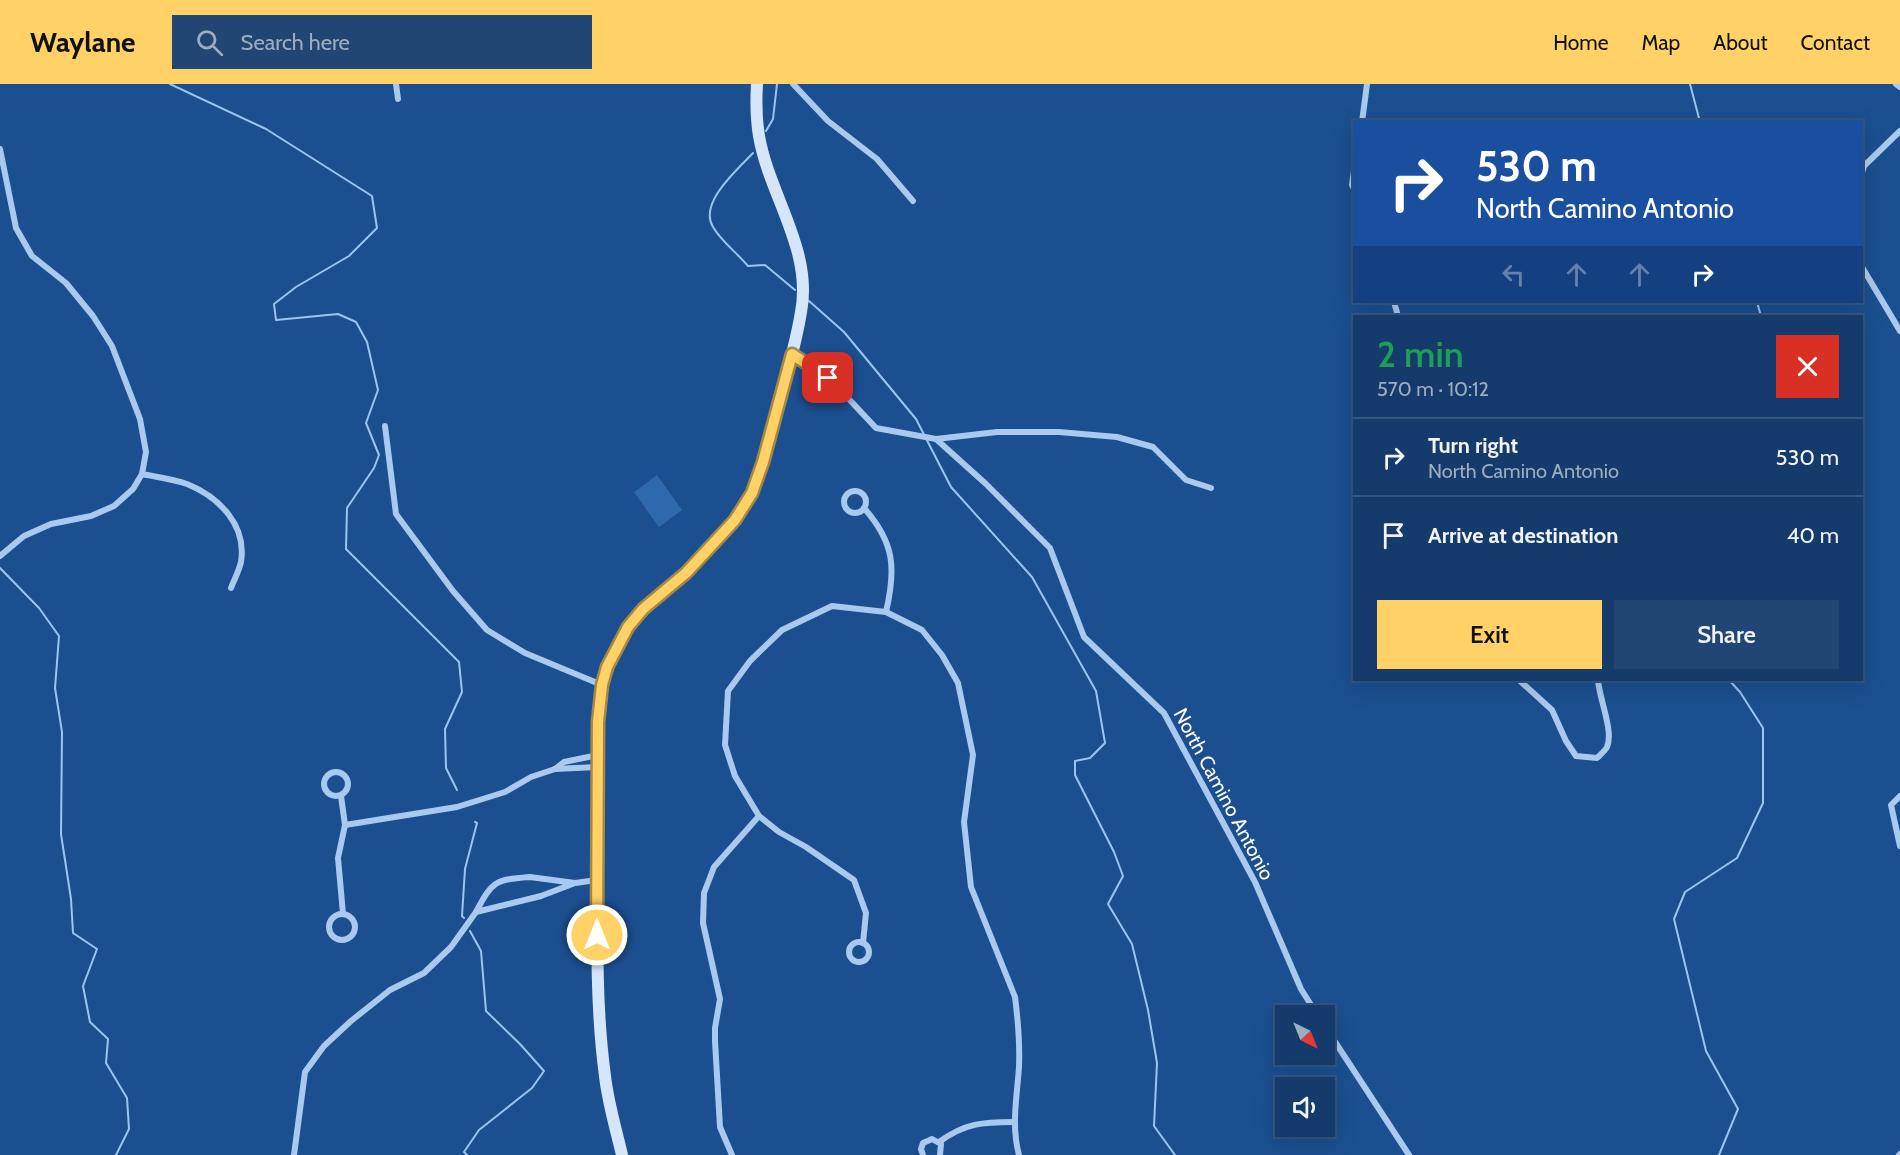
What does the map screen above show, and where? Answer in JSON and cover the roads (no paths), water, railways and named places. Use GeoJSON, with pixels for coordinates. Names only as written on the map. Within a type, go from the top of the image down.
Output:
{"type":"FeatureCollection","features":[{"type":"Feature","properties":{"kind":"street"},"geometry":{"type":"LineString","coordinates":[[396,84],[398,99]]}},
{"type":"Feature","properties":{"kind":"street"},"geometry":{"type":"LineString","coordinates":[[622,1155],[605,1078],[597,965],[597,761],[602,685],[607,667],[628,627],[643,609],[686,573],[728,527],[752,493],[763,462],[792,354],[802,309],[802,271],[759,136],[756,110],[757,84]]}},
{"type":"Feature","properties":{"kind":"street"},"geometry":{"type":"LineString","coordinates":[[793,84],[828,122],[877,159],[913,201]]}},
{"type":"Feature","properties":{"kind":"street"},"geometry":{"type":"LineString","coordinates":[[1362,120],[1367,84]]}},
{"type":"Feature","properties":{"kind":"street"},"geometry":{"type":"LineString","coordinates":[[1896,84],[1900,87]]}},
{"type":"Feature","properties":{"kind":"street"},"geometry":{"type":"LineString","coordinates":[[1863,170],[1900,131]]}},
{"type":"Feature","properties":{"kind":"street"},"geometry":{"type":"LineString","coordinates":[[0,149],[16,228],[33,256],[66,283],[93,316],[112,346],[140,419],[146,452],[142,474],[134,489],[114,506],[91,516],[51,524],[24,536],[0,556]]}},
{"type":"Feature","properties":{"kind":"street"},"geometry":{"type":"LineString","coordinates":[[1863,269],[1900,331]]}},
{"type":"Feature","properties":{"kind":"street"},"geometry":{"type":"LineString","coordinates":[[792,354],[831,380],[876,428],[936,439],[1018,432],[1059,432],[1117,437],[1153,447],[1186,480],[1211,488]]}},
{"type":"Feature","properties":{"kind":"street"},"geometry":{"type":"LineString","coordinates":[[385,426],[396,514],[453,591],[487,630],[506,642],[525,653],[602,685]]}},
{"type":"Feature","properties":{"kind":"street","name":"North Camino Antonio"},"geometry":{"type":"LineString","coordinates":[[936,439],[986,484],[1050,548],[1084,637],[1164,712],[1255,882],[1301,990],[1311,1005]]}},
{"type":"Feature","properties":{"kind":"street"},"geometry":{"type":"LineString","coordinates":[[142,474],[185,483],[212,497],[228,512],[236,525],[242,554],[231,588]]}},
{"type":"Feature","properties":{"kind":"street"},"geometry":{"type":"LineString","coordinates":[[864,508],[876,521],[890,551],[892,585],[886,612]]}},
{"type":"Feature","properties":{"kind":"street"},"geometry":{"type":"LineString","coordinates":[[863,943],[866,913],[854,880],[806,847],[779,832],[759,816],[739,784],[728,759],[725,745],[728,691],[750,662],[782,630],[832,606],[886,612],[921,630],[942,655],[958,683],[974,755],[964,822],[971,887],[1015,997],[1019,1049],[1014,1122],[1018,1155]]}},
{"type":"Feature","properties":{"kind":"street"},"geometry":{"type":"LineString","coordinates":[[1520,681],[1552,710],[1566,741],[1576,756],[1597,758],[1607,747],[1608,731],[1598,681]]}},
{"type":"Feature","properties":{"kind":"street"},"geometry":{"type":"LineString","coordinates":[[555,769],[564,762],[597,761]]}},
{"type":"Feature","properties":{"kind":"street"},"geometry":{"type":"LineString","coordinates":[[345,825],[457,807],[505,792],[531,777],[555,769],[597,761]]}},
{"type":"Feature","properties":{"kind":"street"},"geometry":{"type":"LineString","coordinates":[[341,796],[335,796],[326,791],[324,780],[332,772],[338,771],[347,777],[348,788],[341,796],[345,825],[338,858],[343,914]]}},
{"type":"Feature","properties":{"kind":"street"},"geometry":{"type":"LineString","coordinates":[[1900,796],[1891,805],[1900,846]]}},
{"type":"Feature","properties":{"kind":"street"},"geometry":{"type":"LineString","coordinates":[[732,1155],[720,1127],[715,1028],[720,999],[703,923],[704,893],[714,867],[759,816]]}},
{"type":"Feature","properties":{"kind":"street"},"geometry":{"type":"LineString","coordinates":[[294,1155],[305,1071],[324,1046],[390,990],[424,973],[451,947],[476,912],[486,892],[501,879],[530,876],[575,883]]}},
{"type":"Feature","properties":{"kind":"street"},"geometry":{"type":"LineString","coordinates":[[476,912],[541,896],[575,883],[597,880]]}},
{"type":"Feature","properties":{"kind":"street"},"geometry":{"type":"LineString","coordinates":[[343,914],[351,918],[355,925],[353,934],[342,940],[334,938],[329,927],[335,916],[343,914]]}},
{"type":"Feature","properties":{"kind":"street"},"geometry":{"type":"LineString","coordinates":[[1335,1042],[1409,1155]]}},
{"type":"Feature","properties":{"kind":"street"},"geometry":{"type":"LineString","coordinates":[[939,1142],[968,1125],[986,1122],[1014,1122]]}},
{"type":"Feature","properties":{"kind":"street"},"geometry":{"type":"LineString","coordinates":[[922,1155],[921,1146],[932,1138],[939,1142],[942,1148],[940,1155]]}},
{"type":"Feature","properties":{"kind":"waterway"},"geometry":{"type":"LineString","coordinates":[[170,84],[266,129],[372,196],[377,228],[349,256],[296,287],[274,304],[276,320],[338,314],[356,322],[367,342],[378,390],[366,423],[379,455],[374,468],[347,508],[346,549],[459,662],[462,692],[445,729],[446,768],[457,790]]}},
{"type":"Feature","properties":{"kind":"waterway"},"geometry":{"type":"LineString","coordinates":[[766,131],[773,119],[777,84]]}},
{"type":"Feature","properties":{"kind":"waterway"},"geometry":{"type":"LineString","coordinates":[[1690,84],[1699,120]]}},
{"type":"Feature","properties":{"kind":"waterway"},"geometry":{"type":"LineString","coordinates":[[753,153],[715,197],[710,218],[720,237],[748,266],[765,265],[795,290]]}},
{"type":"Feature","properties":{"kind":"waterway"},"geometry":{"type":"LineString","coordinates":[[809,301],[844,332],[916,419],[951,487],[1032,577],[1096,691],[1105,743],[1090,758],[1075,761],[1075,775],[1114,852],[1123,876],[1108,904],[1132,944],[1148,1010],[1157,1063],[1154,1126],[1175,1155]]}},
{"type":"Feature","properties":{"kind":"waterway"},"geometry":{"type":"LineString","coordinates":[[1757,303],[1761,315]]}},
{"type":"Feature","properties":{"kind":"waterway"},"geometry":{"type":"LineString","coordinates":[[0,568],[39,608],[59,636],[55,688],[62,732],[61,834],[71,899],[73,933],[97,949],[83,986],[90,1022],[108,1039],[106,1063],[127,1098],[129,1129],[116,1155]]}},
{"type":"Feature","properties":{"kind":"waterway"},"geometry":{"type":"LineString","coordinates":[[1719,1155],[1738,1109],[1706,1051],[1674,919],[1685,892],[1737,858],[1763,803],[1763,728],[1740,692],[1730,681]]}},
{"type":"Feature","properties":{"kind":"waterway"},"geometry":{"type":"LineString","coordinates":[[464,918],[462,916],[465,869],[477,823],[475,822]]}},
{"type":"Feature","properties":{"kind":"waterway"},"geometry":{"type":"LineString","coordinates":[[467,1155],[464,1152],[479,1130],[532,1088],[544,1071],[486,1011],[481,951],[470,931]]}}]}
